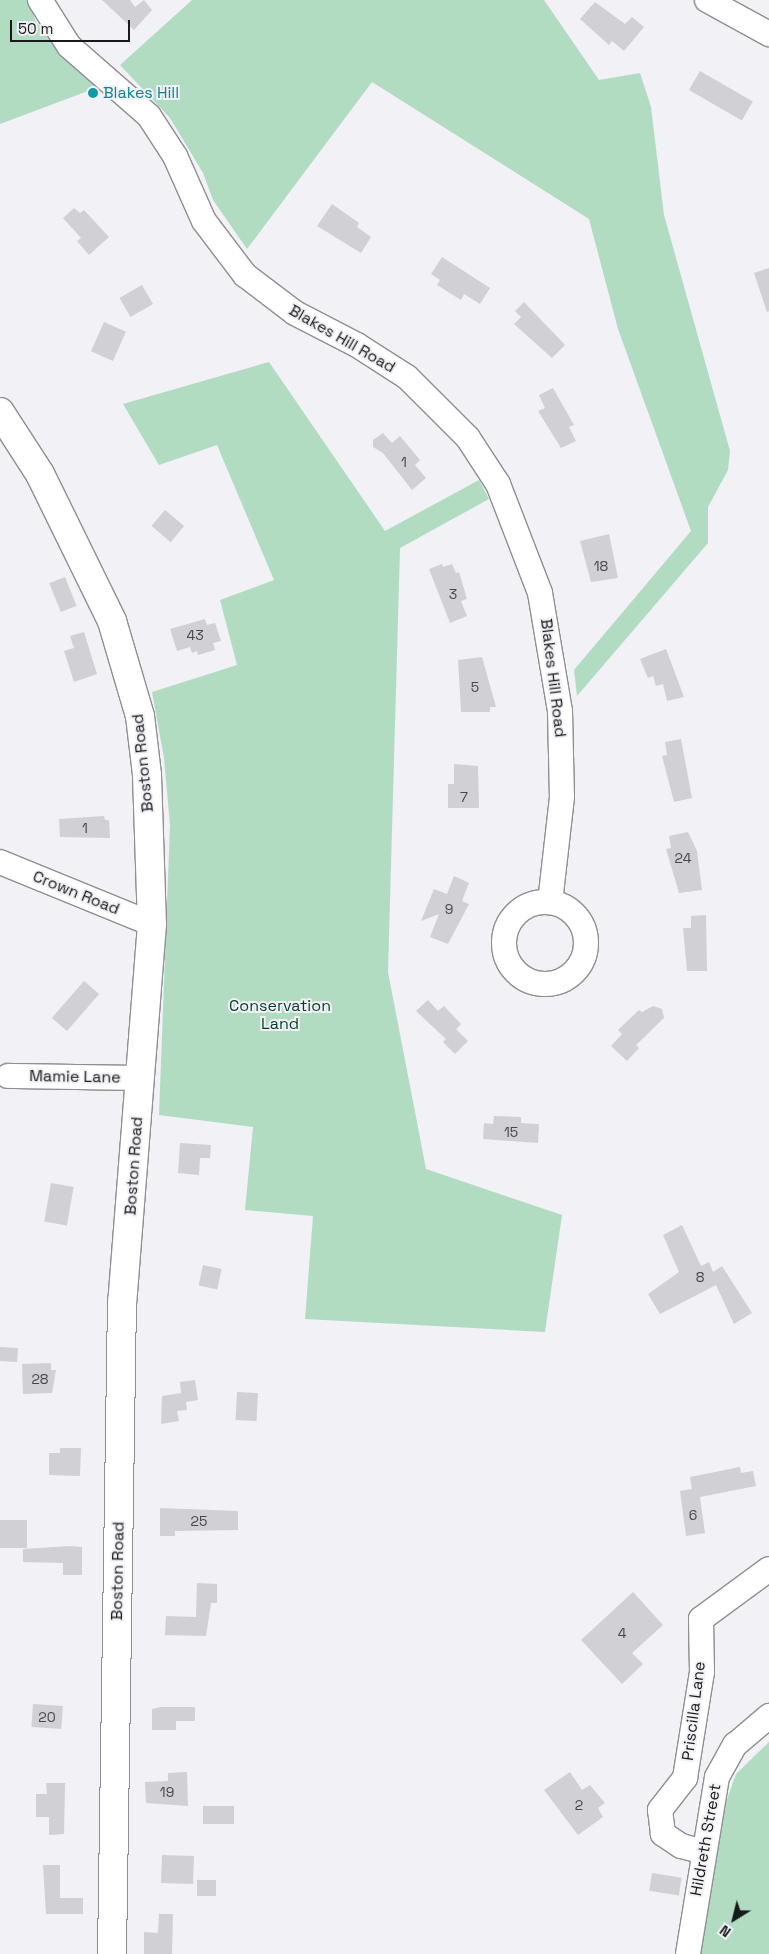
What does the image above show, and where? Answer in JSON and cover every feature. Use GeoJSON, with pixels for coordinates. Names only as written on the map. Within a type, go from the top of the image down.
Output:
{"type":"FeatureCollection","features":[{"type":"Feature","properties":{"kind":"main road","name":"Boston Road"},"geometry":{"type":"LineString","coordinates":[[0,412],[40,474],[112,622],[140,716],[147,775],[152,924],[122,1301],[112,1954]]}},
{"type":"Feature","properties":{"kind":"street","name":"Blakes Hill Road"},"geometry":{"type":"LineString","coordinates":[[40,0],[69,46],[149,116],[174,156],[204,221],[245,275],[295,314],[357,345],[407,377],[468,438],[498,484],[540,593],[558,694],[562,798],[550,902]]}},
{"type":"Feature","properties":{"kind":"street"},"geometry":{"type":"LineString","coordinates":[[707,0],[769,34]]}},
{"type":"Feature","properties":{"kind":"street","name":"Crown Road"},"geometry":{"type":"LineString","coordinates":[[0,862],[152,924]]}},
{"type":"Feature","properties":{"kind":"street","name":"Mamie Lane"},"geometry":{"type":"LineString","coordinates":[[8,1076],[141,1078]]}},
{"type":"Feature","properties":{"kind":"street","name":"Priscilla Lane"},"geometry":{"type":"LineString","coordinates":[[704,1852],[681,1846],[663,1834],[660,1810],[685,1778],[702,1672],[701,1619],[769,1568]]}},
{"type":"Feature","properties":{"kind":"street","name":"Hildreth Street"},"geometry":{"type":"LineString","coordinates":[[688,1954],[717,1777],[735,1745],[769,1716]]}},
{"type":"Feature","properties":{"kind":"green space"},"geometry":{"type":"Polygon","coordinates":[[[0,0],[28,0],[36,22],[96,88],[0,124],[0,0]]]}},
{"type":"Feature","properties":{"kind":"green space"},"geometry":{"type":"Polygon","coordinates":[[[192,0],[544,0],[599,80],[640,73],[651,107],[664,215],[730,451],[728,470],[708,507],[708,543],[577,696],[574,670],[691,531],[618,329],[589,219],[372,82],[247,249],[213,200],[203,173],[170,118],[120,65],[192,0]]]}},
{"type":"Feature","properties":{"kind":"green space","name":"Conservation Land"},"geometry":{"type":"Polygon","coordinates":[[[269,362],[385,531],[479,480],[489,499],[400,548],[388,972],[426,1169],[562,1215],[545,1332],[305,1319],[313,1216],[245,1210],[253,1127],[159,1115],[170,825],[164,758],[152,692],[237,665],[220,600],[274,580],[217,445],[159,465],[123,404],[269,362]]]}},
{"type":"Feature","properties":{"kind":"green space"},"geometry":{"type":"Polygon","coordinates":[[[769,1742],[769,1954],[699,1954],[724,1808],[736,1774],[769,1742]]]}},
{"type":"Feature","properties":{"kind":"building"},"geometry":{"type":"Polygon","coordinates":[[[102,0],[130,0],[135,7],[144,0],[152,10],[134,30],[102,0]]]}},
{"type":"Feature","properties":{"kind":"building"},"geometry":{"type":"Polygon","coordinates":[[[595,2],[625,24],[632,17],[644,27],[624,51],[612,41],[609,45],[580,19],[595,2]]]}},
{"type":"Feature","properties":{"kind":"building"},"geometry":{"type":"Polygon","coordinates":[[[700,71],[753,102],[742,121],[689,90],[700,71]]]}},
{"type":"Feature","properties":{"kind":"building"},"geometry":{"type":"Polygon","coordinates":[[[332,204],[359,223],[357,227],[371,237],[361,253],[317,226],[332,204]]]}},
{"type":"Feature","properties":{"kind":"building"},"geometry":{"type":"Polygon","coordinates":[[[74,208],[80,213],[84,210],[109,237],[89,255],[77,241],[81,238],[63,218],[74,208]]]}},
{"type":"Feature","properties":{"kind":"building"},"geometry":{"type":"Polygon","coordinates":[[[442,257],[490,288],[480,304],[464,294],[461,300],[437,285],[440,280],[431,274],[442,257]]]}},
{"type":"Feature","properties":{"kind":"building"},"geometry":{"type":"Polygon","coordinates":[[[769,268],[769,311],[767,312],[754,273],[769,268]]]}},
{"type":"Feature","properties":{"kind":"building"},"geometry":{"type":"Polygon","coordinates":[[[142,285],[153,304],[130,317],[119,298],[142,285]]]}},
{"type":"Feature","properties":{"kind":"building"},"geometry":{"type":"Polygon","coordinates":[[[524,302],[565,345],[552,358],[514,324],[521,317],[515,311],[524,302]]]}},
{"type":"Feature","properties":{"kind":"building"},"geometry":{"type":"Polygon","coordinates":[[[104,322],[126,332],[113,361],[91,351],[104,322]]]}},
{"type":"Feature","properties":{"kind":"building"},"geometry":{"type":"Polygon","coordinates":[[[553,388],[574,425],[569,427],[576,441],[561,448],[538,411],[545,408],[539,395],[553,388]]]}},
{"type":"Feature","properties":{"kind":"building"},"geometry":{"type":"Polygon","coordinates":[[[383,433],[392,443],[400,436],[420,460],[415,465],[426,478],[412,490],[383,453],[373,447],[373,440],[383,433]]]}},
{"type":"Feature","properties":{"kind":"building"},"geometry":{"type":"Polygon","coordinates":[[[165,510],[184,526],[171,542],[152,526],[165,510]]]}},
{"type":"Feature","properties":{"kind":"building"},"geometry":{"type":"Polygon","coordinates":[[[609,534],[618,578],[591,582],[580,541],[609,534]]]}},
{"type":"Feature","properties":{"kind":"building"},"geometry":{"type":"Polygon","coordinates":[[[442,564],[443,567],[452,564],[456,573],[459,572],[467,599],[461,601],[467,616],[450,623],[429,569],[442,564]]]}},
{"type":"Feature","properties":{"kind":"building"},"geometry":{"type":"Polygon","coordinates":[[[65,577],[77,606],[61,612],[49,583],[65,577]]]}},
{"type":"Feature","properties":{"kind":"building"},"geometry":{"type":"Polygon","coordinates":[[[205,619],[207,625],[215,623],[221,641],[213,643],[215,650],[198,655],[197,651],[192,653],[190,647],[177,651],[170,629],[205,619]]]}},
{"type":"Feature","properties":{"kind":"building"},"geometry":{"type":"Polygon","coordinates":[[[84,632],[97,674],[74,682],[64,651],[74,648],[70,636],[84,632]]]}},
{"type":"Feature","properties":{"kind":"building"},"geometry":{"type":"Polygon","coordinates":[[[666,649],[684,697],[667,701],[663,684],[656,686],[653,676],[648,678],[640,659],[666,649]]]}},
{"type":"Feature","properties":{"kind":"building"},"geometry":{"type":"Polygon","coordinates":[[[482,657],[496,707],[490,707],[490,712],[461,712],[458,660],[482,657]]]}},
{"type":"Feature","properties":{"kind":"building"},"geometry":{"type":"Polygon","coordinates":[[[681,739],[692,798],[674,802],[662,756],[667,755],[665,742],[681,739]]]}},
{"type":"Feature","properties":{"kind":"building"},"geometry":{"type":"Polygon","coordinates":[[[454,764],[478,766],[479,808],[448,808],[448,784],[454,784],[454,764]]]}},
{"type":"Feature","properties":{"kind":"building"},"geometry":{"type":"Polygon","coordinates":[[[104,816],[105,820],[109,820],[110,838],[60,837],[59,819],[104,816]]]}},
{"type":"Feature","properties":{"kind":"building"},"geometry":{"type":"Polygon","coordinates":[[[688,832],[697,851],[702,890],[679,893],[666,849],[671,848],[669,836],[688,832]]]}},
{"type":"Feature","properties":{"kind":"building"},"geometry":{"type":"Polygon","coordinates":[[[454,876],[469,883],[462,901],[469,904],[448,944],[430,937],[439,914],[421,921],[434,889],[447,894],[454,876]]]}},
{"type":"Feature","properties":{"kind":"building"},"geometry":{"type":"Polygon","coordinates":[[[706,915],[707,971],[687,971],[683,928],[691,928],[691,916],[706,915]]]}},
{"type":"Feature","properties":{"kind":"building"},"geometry":{"type":"Polygon","coordinates":[[[84,981],[99,994],[67,1031],[52,1018],[84,981]]]}},
{"type":"Feature","properties":{"kind":"building"},"geometry":{"type":"Polygon","coordinates":[[[428,1000],[438,1011],[444,1006],[461,1024],[456,1029],[468,1041],[455,1054],[443,1042],[446,1039],[416,1011],[428,1000]]]}},
{"type":"Feature","properties":{"kind":"building"},"geometry":{"type":"Polygon","coordinates":[[[653,1006],[662,1009],[664,1018],[636,1045],[639,1048],[627,1061],[611,1046],[622,1034],[618,1030],[639,1010],[642,1012],[653,1006]]]}},
{"type":"Feature","properties":{"kind":"building"},"geometry":{"type":"Polygon","coordinates":[[[494,1116],[521,1117],[521,1123],[539,1124],[538,1143],[483,1139],[484,1123],[493,1124],[494,1116]]]}},
{"type":"Feature","properties":{"kind":"building"},"geometry":{"type":"Polygon","coordinates":[[[180,1143],[211,1145],[210,1158],[200,1158],[199,1175],[178,1173],[180,1143]]]}},
{"type":"Feature","properties":{"kind":"building"},"geometry":{"type":"Polygon","coordinates":[[[51,1183],[74,1187],[67,1225],[44,1221],[51,1183]]]}},
{"type":"Feature","properties":{"kind":"building"},"geometry":{"type":"Polygon","coordinates":[[[682,1225],[701,1266],[709,1262],[713,1272],[722,1266],[752,1313],[734,1324],[716,1285],[660,1314],[648,1294],[679,1272],[663,1235],[682,1225]]]}},
{"type":"Feature","properties":{"kind":"building"},"geometry":{"type":"Polygon","coordinates":[[[203,1265],[222,1269],[217,1289],[199,1286],[203,1265]]]}},
{"type":"Feature","properties":{"kind":"building"},"geometry":{"type":"Polygon","coordinates":[[[0,1347],[18,1348],[17,1362],[0,1361],[0,1347]]]}},
{"type":"Feature","properties":{"kind":"building"},"geometry":{"type":"Polygon","coordinates":[[[51,1363],[51,1370],[56,1370],[52,1393],[23,1394],[22,1364],[51,1363]]]}},
{"type":"Feature","properties":{"kind":"building"},"geometry":{"type":"Polygon","coordinates":[[[195,1380],[198,1400],[186,1402],[187,1410],[177,1411],[179,1421],[161,1424],[162,1396],[181,1393],[180,1382],[195,1380]]]}},
{"type":"Feature","properties":{"kind":"building"},"geometry":{"type":"Polygon","coordinates":[[[237,1392],[258,1393],[257,1421],[236,1420],[237,1392]]]}},
{"type":"Feature","properties":{"kind":"building"},"geometry":{"type":"Polygon","coordinates":[[[60,1448],[81,1448],[80,1476],[49,1475],[49,1453],[60,1453],[60,1448]]]}},
{"type":"Feature","properties":{"kind":"building"},"geometry":{"type":"Polygon","coordinates":[[[740,1467],[741,1473],[753,1471],[756,1486],[700,1497],[705,1533],[686,1536],[680,1491],[692,1489],[690,1477],[740,1467]]]}},
{"type":"Feature","properties":{"kind":"building"},"geometry":{"type":"Polygon","coordinates":[[[160,1508],[238,1511],[238,1530],[175,1531],[175,1536],[160,1536],[160,1508]]]}},
{"type":"Feature","properties":{"kind":"building"},"geometry":{"type":"Polygon","coordinates":[[[0,1520],[27,1520],[27,1548],[0,1548],[0,1520]]]}},
{"type":"Feature","properties":{"kind":"building"},"geometry":{"type":"Polygon","coordinates":[[[82,1547],[82,1575],[63,1575],[63,1563],[23,1562],[23,1549],[82,1547]]]}},
{"type":"Feature","properties":{"kind":"building"},"geometry":{"type":"Polygon","coordinates":[[[197,1583],[217,1584],[217,1603],[211,1603],[206,1636],[165,1635],[166,1616],[196,1617],[197,1583]]]}},
{"type":"Feature","properties":{"kind":"building"},"geometry":{"type":"Polygon","coordinates":[[[633,1592],[663,1625],[632,1653],[643,1664],[622,1684],[581,1640],[633,1592]]]}},
{"type":"Feature","properties":{"kind":"building"},"geometry":{"type":"Polygon","coordinates":[[[33,1704],[63,1706],[61,1729],[31,1727],[33,1704]]]}},
{"type":"Feature","properties":{"kind":"building"},"geometry":{"type":"Polygon","coordinates":[[[161,1707],[195,1707],[195,1721],[176,1721],[176,1730],[152,1730],[152,1709],[161,1707]]]}},
{"type":"Feature","properties":{"kind":"building"},"geometry":{"type":"Polygon","coordinates":[[[187,1772],[188,1806],[146,1803],[145,1782],[168,1781],[168,1773],[187,1772]]]}},
{"type":"Feature","properties":{"kind":"building"},"geometry":{"type":"Polygon","coordinates":[[[570,1772],[582,1790],[590,1785],[605,1803],[598,1808],[603,1817],[578,1835],[544,1790],[570,1772]]]}},
{"type":"Feature","properties":{"kind":"building"},"geometry":{"type":"Polygon","coordinates":[[[46,1783],[65,1783],[64,1834],[49,1835],[49,1817],[36,1817],[36,1794],[47,1794],[46,1783]]]}},
{"type":"Feature","properties":{"kind":"building"},"geometry":{"type":"Polygon","coordinates":[[[203,1806],[234,1806],[234,1824],[203,1824],[203,1806]]]}},
{"type":"Feature","properties":{"kind":"building"},"geometry":{"type":"Polygon","coordinates":[[[162,1855],[194,1856],[193,1884],[161,1883],[162,1855]]]}},
{"type":"Feature","properties":{"kind":"building"},"geometry":{"type":"Polygon","coordinates":[[[43,1865],[60,1865],[60,1898],[83,1898],[83,1914],[46,1914],[43,1865]]]}},
{"type":"Feature","properties":{"kind":"building"},"geometry":{"type":"Polygon","coordinates":[[[652,1873],[682,1878],[679,1895],[649,1891],[652,1873]]]}},
{"type":"Feature","properties":{"kind":"building"},"geometry":{"type":"Polygon","coordinates":[[[197,1880],[216,1880],[216,1896],[197,1896],[197,1880]]]}},
{"type":"Feature","properties":{"kind":"building"},"geometry":{"type":"Polygon","coordinates":[[[159,1914],[173,1914],[172,1954],[144,1954],[144,1932],[158,1933],[159,1914]]]}},
{"type":"Feature","properties":{"kind":"place","name":"Blakes Hill"},"geometry":{"type":"Point","coordinates":[93,93]}}]}
